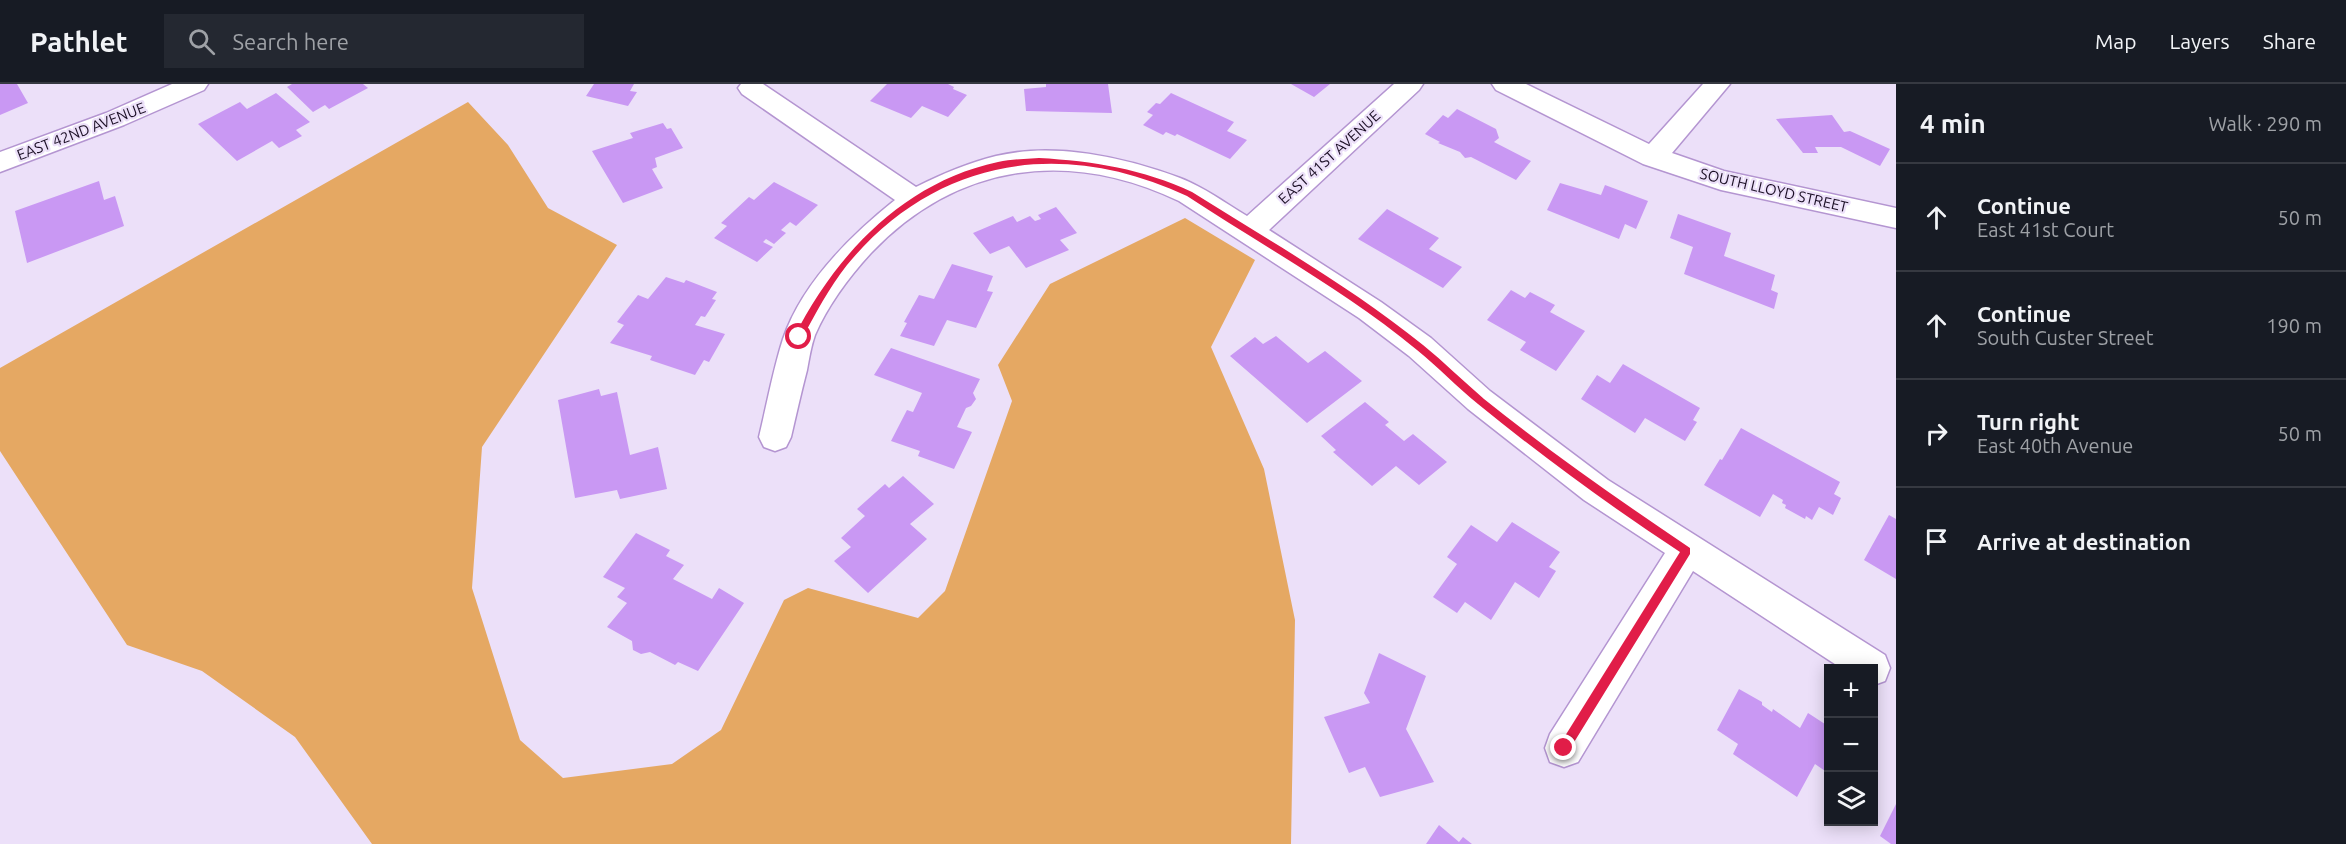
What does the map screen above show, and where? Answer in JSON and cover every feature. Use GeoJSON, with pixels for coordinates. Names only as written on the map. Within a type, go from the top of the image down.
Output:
{"type":"FeatureCollection","features":[{"type":"Feature","properties":{"kind":"street","name":"EAST 42ND AVENUE"},"geometry":{"type":"LineString","coordinates":[[0,162],[115,119],[194,84]]}},
{"type":"Feature","properties":{"kind":"street","name":"EAST 41ST AVENUE"},"geometry":{"type":"LineString","coordinates":[[1249,231],[1410,84]]}},
{"type":"Feature","properties":{"kind":"street","name":"SOUTH LLOYD STREET"},"geometry":{"type":"LineString","coordinates":[[1505,84],[1653,157],[1721,180],[1896,218]]}},
{"type":"Feature","properties":{"kind":"street"},"geometry":{"type":"LineString","coordinates":[[1653,157],[1717,84]]}},
{"type":"Feature","properties":{"kind":"street"},"geometry":{"type":"LineString","coordinates":[[751,88],[914,200]]}},
{"type":"Feature","properties":{"kind":"street"},"geometry":{"type":"LineString","coordinates":[[775,437],[799,337],[815,305],[844,263],[914,200],[958,178],[998,165],[1039,160],[1122,170],[1170,185],[1190,194],[1370,310],[1420,347],[1479,400],[1596,490],[1686,551],[1865,664]]}},
{"type":"Feature","properties":{"kind":"street"},"geometry":{"type":"LineString","coordinates":[[1564,748],[1686,551]]}},
{"type":"Feature","properties":{"kind":"street"},"geometry":{"type":"LineString","coordinates":[[1878,672],[1896,684]]}},
{"type":"Feature","properties":{"kind":"shaded area"},"geometry":{"type":"Polygon","coordinates":[[[468,102],[508,145],[548,208],[617,245],[482,447],[472,588],[520,740],[563,778],[672,764],[721,730],[784,600],[808,588],[918,618],[945,591],[1012,401],[998,365],[1050,284],[1185,218],[1255,260],[1211,347],[1264,469],[1295,620],[1291,844],[372,844],[295,737],[202,671],[127,645],[0,451],[0,368],[468,102]]]}},
{"type":"Feature","properties":{"kind":"building"},"geometry":{"type":"Polygon","coordinates":[[[0,84],[17,84],[28,103],[0,115],[0,84]]]}},
{"type":"Feature","properties":{"kind":"building"},"geometry":{"type":"Polygon","coordinates":[[[292,84],[363,84],[368,88],[329,109],[325,105],[313,112],[287,87],[292,84]]]}},
{"type":"Feature","properties":{"kind":"building"},"geometry":{"type":"Polygon","coordinates":[[[594,84],[634,84],[630,91],[637,92],[628,106],[586,96],[594,84]]]}},
{"type":"Feature","properties":{"kind":"building"},"geometry":{"type":"Polygon","coordinates":[[[887,84],[948,84],[954,87],[953,89],[967,95],[948,117],[922,106],[911,118],[870,101],[887,84]]]}},
{"type":"Feature","properties":{"kind":"building"},"geometry":{"type":"Polygon","coordinates":[[[1046,84],[1108,84],[1112,113],[1026,111],[1024,89],[1046,87],[1046,84]]]}},
{"type":"Feature","properties":{"kind":"building"},"geometry":{"type":"Polygon","coordinates":[[[1291,84],[1330,84],[1314,97],[1291,84]]]}},
{"type":"Feature","properties":{"kind":"building"},"geometry":{"type":"Polygon","coordinates":[[[276,93],[310,122],[296,130],[302,136],[279,148],[272,141],[237,161],[198,124],[240,102],[247,109],[276,93]]]}},
{"type":"Feature","properties":{"kind":"building"},"geometry":{"type":"Polygon","coordinates":[[[1171,93],[1234,122],[1227,131],[1247,140],[1230,159],[1177,134],[1175,136],[1166,132],[1163,135],[1143,125],[1153,115],[1147,112],[1171,93]]]}},
{"type":"Feature","properties":{"kind":"building"},"geometry":{"type":"Polygon","coordinates":[[[1457,109],[1496,129],[1499,138],[1494,142],[1531,161],[1516,180],[1471,157],[1465,158],[1460,152],[1438,143],[1440,142],[1425,134],[1443,115],[1448,118],[1457,109]]]}},
{"type":"Feature","properties":{"kind":"building"},"geometry":{"type":"Polygon","coordinates":[[[1832,115],[1844,132],[1850,131],[1890,149],[1880,166],[1841,147],[1815,147],[1818,153],[1803,153],[1776,119],[1832,115]]]}},
{"type":"Feature","properties":{"kind":"building"},"geometry":{"type":"Polygon","coordinates":[[[663,123],[667,129],[671,128],[683,148],[655,158],[657,167],[652,169],[663,188],[623,203],[592,151],[633,138],[630,133],[663,123]]]}},
{"type":"Feature","properties":{"kind":"building"},"geometry":{"type":"Polygon","coordinates":[[[99,181],[104,200],[115,196],[124,226],[27,263],[15,211],[99,181]]]}},
{"type":"Feature","properties":{"kind":"building"},"geometry":{"type":"Polygon","coordinates":[[[774,182],[818,205],[796,226],[790,222],[781,230],[786,233],[774,244],[766,239],[763,242],[773,247],[757,262],[714,238],[727,226],[721,223],[749,197],[754,200],[774,182]]]}},
{"type":"Feature","properties":{"kind":"building"},"geometry":{"type":"Polygon","coordinates":[[[1560,183],[1601,195],[1605,185],[1648,201],[1636,229],[1625,224],[1619,239],[1547,210],[1560,183]]]}},
{"type":"Feature","properties":{"kind":"building"},"geometry":{"type":"Polygon","coordinates":[[[1056,207],[1077,233],[1060,240],[1069,250],[1026,268],[1009,246],[990,254],[973,233],[1013,216],[1017,222],[1030,216],[1035,221],[1041,219],[1038,215],[1056,207]]]}},
{"type":"Feature","properties":{"kind":"building"},"geometry":{"type":"Polygon","coordinates":[[[1387,209],[1439,238],[1429,249],[1462,267],[1443,288],[1358,239],[1387,209]]]}},
{"type":"Feature","properties":{"kind":"building"},"geometry":{"type":"Polygon","coordinates":[[[1678,214],[1731,233],[1724,256],[1775,275],[1771,290],[1778,293],[1774,309],[1684,274],[1693,247],[1670,238],[1678,214]]]}},
{"type":"Feature","properties":{"kind":"building"},"geometry":{"type":"Polygon","coordinates":[[[952,264],[993,276],[987,291],[993,292],[976,328],[947,320],[934,346],[900,336],[907,323],[904,322],[919,295],[934,299],[952,264]]]}},
{"type":"Feature","properties":{"kind":"building"},"geometry":{"type":"Polygon","coordinates":[[[666,277],[684,283],[686,280],[717,292],[712,299],[716,300],[705,317],[701,316],[695,325],[725,334],[709,362],[704,360],[695,375],[650,360],[652,356],[610,343],[624,325],[617,322],[638,295],[648,299],[666,277]]]}},
{"type":"Feature","properties":{"kind":"building"},"geometry":{"type":"Polygon","coordinates":[[[1511,290],[1525,298],[1530,292],[1555,305],[1550,312],[1585,331],[1556,371],[1520,350],[1526,342],[1487,320],[1511,290]]]}},
{"type":"Feature","properties":{"kind":"building"},"geometry":{"type":"Polygon","coordinates":[[[1276,336],[1308,363],[1325,351],[1362,381],[1307,423],[1230,356],[1255,337],[1263,344],[1276,336]]]}},
{"type":"Feature","properties":{"kind":"building"},"geometry":{"type":"Polygon","coordinates":[[[891,348],[980,379],[973,393],[976,399],[971,406],[966,408],[957,427],[972,432],[954,469],[918,456],[920,451],[891,441],[907,410],[913,412],[922,393],[874,375],[891,348]]]}},
{"type":"Feature","properties":{"kind":"building"},"geometry":{"type":"Polygon","coordinates":[[[1623,364],[1700,408],[1693,420],[1697,422],[1685,441],[1645,418],[1635,433],[1581,399],[1597,375],[1610,383],[1623,364]]]}},
{"type":"Feature","properties":{"kind":"building"},"geometry":{"type":"Polygon","coordinates":[[[599,389],[601,396],[617,392],[630,455],[658,447],[667,489],[620,499],[617,490],[575,498],[558,400],[599,389]]]}},
{"type":"Feature","properties":{"kind":"building"},"geometry":{"type":"Polygon","coordinates":[[[1365,402],[1389,422],[1385,425],[1404,441],[1413,434],[1447,462],[1419,485],[1396,466],[1372,486],[1333,452],[1336,450],[1321,436],[1365,402]]]}},
{"type":"Feature","properties":{"kind":"building"},"geometry":{"type":"Polygon","coordinates":[[[1741,428],[1840,482],[1834,494],[1841,498],[1833,515],[1819,507],[1812,520],[1806,516],[1805,519],[1785,508],[1783,500],[1773,494],[1760,517],[1704,485],[1741,428]]]}},
{"type":"Feature","properties":{"kind":"building"},"geometry":{"type":"Polygon","coordinates":[[[903,476],[934,504],[910,524],[927,539],[868,593],[834,561],[851,547],[841,538],[865,516],[857,509],[885,484],[889,488],[903,476]]]}},
{"type":"Feature","properties":{"kind":"building"},"geometry":{"type":"Polygon","coordinates":[[[1889,515],[1896,519],[1896,579],[1864,560],[1889,515]]]}},
{"type":"Feature","properties":{"kind":"building"},"geometry":{"type":"Polygon","coordinates":[[[1512,522],[1560,552],[1549,567],[1556,571],[1539,598],[1515,582],[1491,620],[1465,602],[1457,613],[1433,597],[1457,564],[1447,557],[1471,525],[1497,542],[1512,522]]]}},
{"type":"Feature","properties":{"kind":"building"},"geometry":{"type":"Polygon","coordinates":[[[636,533],[670,550],[666,556],[684,565],[673,579],[712,599],[719,588],[744,603],[698,671],[678,662],[675,665],[650,652],[641,654],[633,650],[632,641],[607,627],[627,603],[617,597],[625,588],[603,577],[636,533]]]}},
{"type":"Feature","properties":{"kind":"building"},"geometry":{"type":"Polygon","coordinates":[[[1379,653],[1426,676],[1406,729],[1434,782],[1380,797],[1365,767],[1349,773],[1324,717],[1370,703],[1364,693],[1379,653]]]}},
{"type":"Feature","properties":{"kind":"building"},"geometry":{"type":"Polygon","coordinates":[[[1739,689],[1800,728],[1808,713],[1824,723],[1824,770],[1815,764],[1797,797],[1733,754],[1738,744],[1717,730],[1739,689]]]}},
{"type":"Feature","properties":{"kind":"building"},"geometry":{"type":"Polygon","coordinates":[[[1896,804],[1896,844],[1891,844],[1880,836],[1896,804]]]}},
{"type":"Feature","properties":{"kind":"building"},"geometry":{"type":"Polygon","coordinates":[[[1439,825],[1459,842],[1463,837],[1472,844],[1426,844],[1439,825]]]}},
{"type":"Feature","properties":{"kind":"route"},"geometry":{"type":"LineString","coordinates":[[799,337],[815,305],[844,263],[873,233],[914,200],[958,178],[998,165],[1039,160],[1105,166],[1170,185],[1190,194],[1370,310],[1420,347],[1479,400],[1540,448],[1596,490],[1686,551],[1564,748]]}}]}
